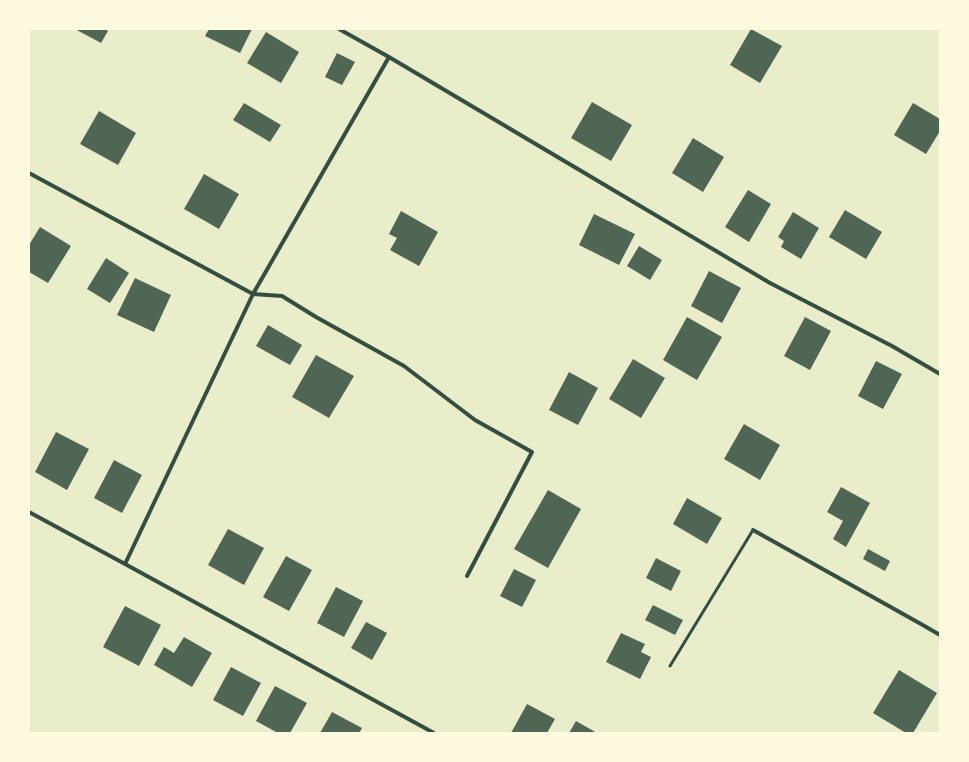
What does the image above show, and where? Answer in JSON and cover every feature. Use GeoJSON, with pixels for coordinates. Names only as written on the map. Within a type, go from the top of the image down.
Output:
{"type":"FeatureCollection","features":[{"type":"Feature","properties":{"kind":"street"},"geometry":{"type":"LineString","coordinates":[[339,29],[389,57],[770,283],[892,346],[940,374]]}},
{"type":"Feature","properties":{"kind":"street"},"geometry":{"type":"LineString","coordinates":[[125,564],[253,294],[389,57]]}},
{"type":"Feature","properties":{"kind":"street"},"geometry":{"type":"LineString","coordinates":[[29,173],[253,294],[282,296],[316,317],[404,366],[475,420],[532,452],[467,576]]}},
{"type":"Feature","properties":{"kind":"street"},"geometry":{"type":"LineString","coordinates":[[29,512],[434,733]]}},
{"type":"Feature","properties":{"kind":"street"},"geometry":{"type":"LineString","coordinates":[[754,530],[940,635]]}},
{"type":"Feature","properties":{"kind":"lane"},"geometry":{"type":"LineString","coordinates":[[670,666],[754,530]]}},
{"type":"Feature","properties":{"kind":"building"},"geometry":{"type":"Polygon","coordinates":[[[75,29],[105,29],[108,31],[101,43],[75,29]]]}},
{"type":"Feature","properties":{"kind":"building"},"geometry":{"type":"Polygon","coordinates":[[[209,29],[252,29],[240,53],[205,36],[209,29]]]}},
{"type":"Feature","properties":{"kind":"building"},"geometry":{"type":"Polygon","coordinates":[[[751,29],[782,46],[760,83],[730,65],[751,29]]]}},
{"type":"Feature","properties":{"kind":"building"},"geometry":{"type":"Polygon","coordinates":[[[266,32],[299,52],[281,83],[247,63],[266,32]]]}},
{"type":"Feature","properties":{"kind":"building"},"geometry":{"type":"Polygon","coordinates":[[[337,53],[355,62],[342,85],[325,77],[337,53]]]}},
{"type":"Feature","properties":{"kind":"building"},"geometry":{"type":"Polygon","coordinates":[[[592,102],[632,125],[611,161],[571,138],[592,102]]]}},
{"type":"Feature","properties":{"kind":"building"},"geometry":{"type":"Polygon","coordinates":[[[244,103],[281,125],[270,142],[233,120],[244,103]]]}},
{"type":"Feature","properties":{"kind":"building"},"geometry":{"type":"Polygon","coordinates":[[[913,103],[940,119],[940,131],[926,154],[894,135],[913,103]]]}},
{"type":"Feature","properties":{"kind":"building"},"geometry":{"type":"Polygon","coordinates":[[[99,111],[136,133],[118,165],[80,144],[99,111]]]}},
{"type":"Feature","properties":{"kind":"building"},"geometry":{"type":"Polygon","coordinates":[[[693,138],[724,157],[703,192],[672,173],[693,138]]]}},
{"type":"Feature","properties":{"kind":"building"},"geometry":{"type":"Polygon","coordinates":[[[204,174],[239,194],[219,229],[184,209],[204,174]]]}},
{"type":"Feature","properties":{"kind":"building"},"geometry":{"type":"Polygon","coordinates":[[[748,190],[771,204],[749,242],[725,227],[748,190]]]}},
{"type":"Feature","properties":{"kind":"building"},"geometry":{"type":"Polygon","coordinates":[[[845,210],[882,232],[866,259],[829,237],[845,210]]]}},
{"type":"Feature","properties":{"kind":"building"},"geometry":{"type":"Polygon","coordinates":[[[401,211],[438,232],[419,266],[390,250],[397,238],[389,234],[401,211]]]}},
{"type":"Feature","properties":{"kind":"building"},"geometry":{"type":"Polygon","coordinates":[[[793,212],[819,228],[801,259],[781,247],[784,241],[778,237],[793,212]]]}},
{"type":"Feature","properties":{"kind":"building"},"geometry":{"type":"Polygon","coordinates":[[[594,214],[635,234],[619,265],[579,245],[594,214]]]}},
{"type":"Feature","properties":{"kind":"building"},"geometry":{"type":"Polygon","coordinates":[[[40,227],[71,246],[48,283],[29,272],[29,245],[40,227]]]}},
{"type":"Feature","properties":{"kind":"building"},"geometry":{"type":"Polygon","coordinates":[[[639,246],[662,260],[650,280],[627,266],[639,246]]]}},
{"type":"Feature","properties":{"kind":"building"},"geometry":{"type":"Polygon","coordinates":[[[106,258],[129,273],[110,303],[87,289],[106,258]]]}},
{"type":"Feature","properties":{"kind":"building"},"geometry":{"type":"Polygon","coordinates":[[[709,271],[741,288],[722,323],[691,306],[709,271]]]}},
{"type":"Feature","properties":{"kind":"building"},"geometry":{"type":"Polygon","coordinates":[[[135,278],[171,295],[154,332],[117,315],[135,278]]]}},
{"type":"Feature","properties":{"kind":"building"},"geometry":{"type":"Polygon","coordinates":[[[687,317],[722,337],[697,380],[663,360],[687,317]]]}},
{"type":"Feature","properties":{"kind":"building"},"geometry":{"type":"Polygon","coordinates":[[[805,317],[831,331],[810,370],[784,356],[805,317]]]}},
{"type":"Feature","properties":{"kind":"building"},"geometry":{"type":"Polygon","coordinates":[[[268,325],[302,345],[290,365],[256,346],[268,325]]]}},
{"type":"Feature","properties":{"kind":"building"},"geometry":{"type":"Polygon","coordinates":[[[316,355],[354,376],[329,418],[292,397],[316,355]]]}},
{"type":"Feature","properties":{"kind":"building"},"geometry":{"type":"Polygon","coordinates":[[[633,359],[665,378],[641,418],[609,399],[633,359]]]}},
{"type":"Feature","properties":{"kind":"building"},"geometry":{"type":"Polygon","coordinates":[[[876,361],[902,374],[883,409],[858,396],[876,361]]]}},
{"type":"Feature","properties":{"kind":"building"},"geometry":{"type":"Polygon","coordinates":[[[569,372],[598,388],[578,425],[549,410],[569,372]]]}},
{"type":"Feature","properties":{"kind":"building"},"geometry":{"type":"Polygon","coordinates":[[[744,424],[780,445],[760,480],[724,459],[744,424]]]}},
{"type":"Feature","properties":{"kind":"building"},"geometry":{"type":"Polygon","coordinates":[[[56,432],[89,449],[67,490],[35,472],[56,432]]]}},
{"type":"Feature","properties":{"kind":"building"},"geometry":{"type":"Polygon","coordinates":[[[114,460],[142,475],[122,513],[94,498],[114,460]]]}},
{"type":"Feature","properties":{"kind":"building"},"geometry":{"type":"Polygon","coordinates":[[[841,487],[870,503],[846,547],[833,539],[843,521],[827,512],[841,487]]]}},
{"type":"Feature","properties":{"kind":"building"},"geometry":{"type":"Polygon","coordinates":[[[548,490],[581,509],[548,568],[514,549],[548,490]]]}},
{"type":"Feature","properties":{"kind":"building"},"geometry":{"type":"Polygon","coordinates":[[[687,498],[722,518],[707,544],[673,524],[687,498]]]}},
{"type":"Feature","properties":{"kind":"building"},"geometry":{"type":"Polygon","coordinates":[[[228,529],[264,548],[244,585],[208,565],[228,529]]]}},
{"type":"Feature","properties":{"kind":"building"},"geometry":{"type":"Polygon","coordinates":[[[868,549],[890,561],[885,571],[863,559],[868,549]]]}},
{"type":"Feature","properties":{"kind":"building"},"geometry":{"type":"Polygon","coordinates":[[[286,556],[312,570],[289,611],[263,597],[286,556]]]}},
{"type":"Feature","properties":{"kind":"building"},"geometry":{"type":"Polygon","coordinates":[[[656,558],[681,571],[671,591],[646,578],[656,558]]]}},
{"type":"Feature","properties":{"kind":"building"},"geometry":{"type":"Polygon","coordinates":[[[514,569],[536,580],[522,607],[500,596],[514,569]]]}},
{"type":"Feature","properties":{"kind":"building"},"geometry":{"type":"Polygon","coordinates":[[[336,587],[363,601],[344,637],[317,623],[336,587]]]}},
{"type":"Feature","properties":{"kind":"building"},"geometry":{"type":"Polygon","coordinates":[[[653,605],[683,620],[675,635],[645,620],[653,605]]]}},
{"type":"Feature","properties":{"kind":"building"},"geometry":{"type":"Polygon","coordinates":[[[125,606],[161,625],[139,666],[103,647],[125,606]]]}},
{"type":"Feature","properties":{"kind":"building"},"geometry":{"type":"Polygon","coordinates":[[[366,622],[387,633],[372,660],[351,648],[366,622]]]}},
{"type":"Feature","properties":{"kind":"building"},"geometry":{"type":"Polygon","coordinates":[[[621,633],[645,644],[641,652],[651,657],[640,679],[606,662],[621,633]]]}},
{"type":"Feature","properties":{"kind":"building"},"geometry":{"type":"Polygon","coordinates":[[[184,637],[212,653],[192,687],[154,665],[164,647],[174,653],[184,637]]]}},
{"type":"Feature","properties":{"kind":"building"},"geometry":{"type":"Polygon","coordinates":[[[231,667],[261,683],[243,716],[213,700],[231,667]]]}},
{"type":"Feature","properties":{"kind":"building"},"geometry":{"type":"Polygon","coordinates":[[[899,670],[937,693],[913,733],[906,733],[873,713],[899,670]]]}},
{"type":"Feature","properties":{"kind":"building"},"geometry":{"type":"Polygon","coordinates":[[[275,686],[307,703],[290,733],[278,733],[256,721],[275,686]]]}},
{"type":"Feature","properties":{"kind":"building"},"geometry":{"type":"Polygon","coordinates":[[[527,704],[555,719],[547,733],[511,733],[527,704]]]}},
{"type":"Feature","properties":{"kind":"building"},"geometry":{"type":"Polygon","coordinates":[[[332,712],[362,728],[359,733],[320,733],[332,712]]]}},
{"type":"Feature","properties":{"kind":"building"},"geometry":{"type":"Polygon","coordinates":[[[576,721],[597,733],[569,733],[576,721]]]}}]}
